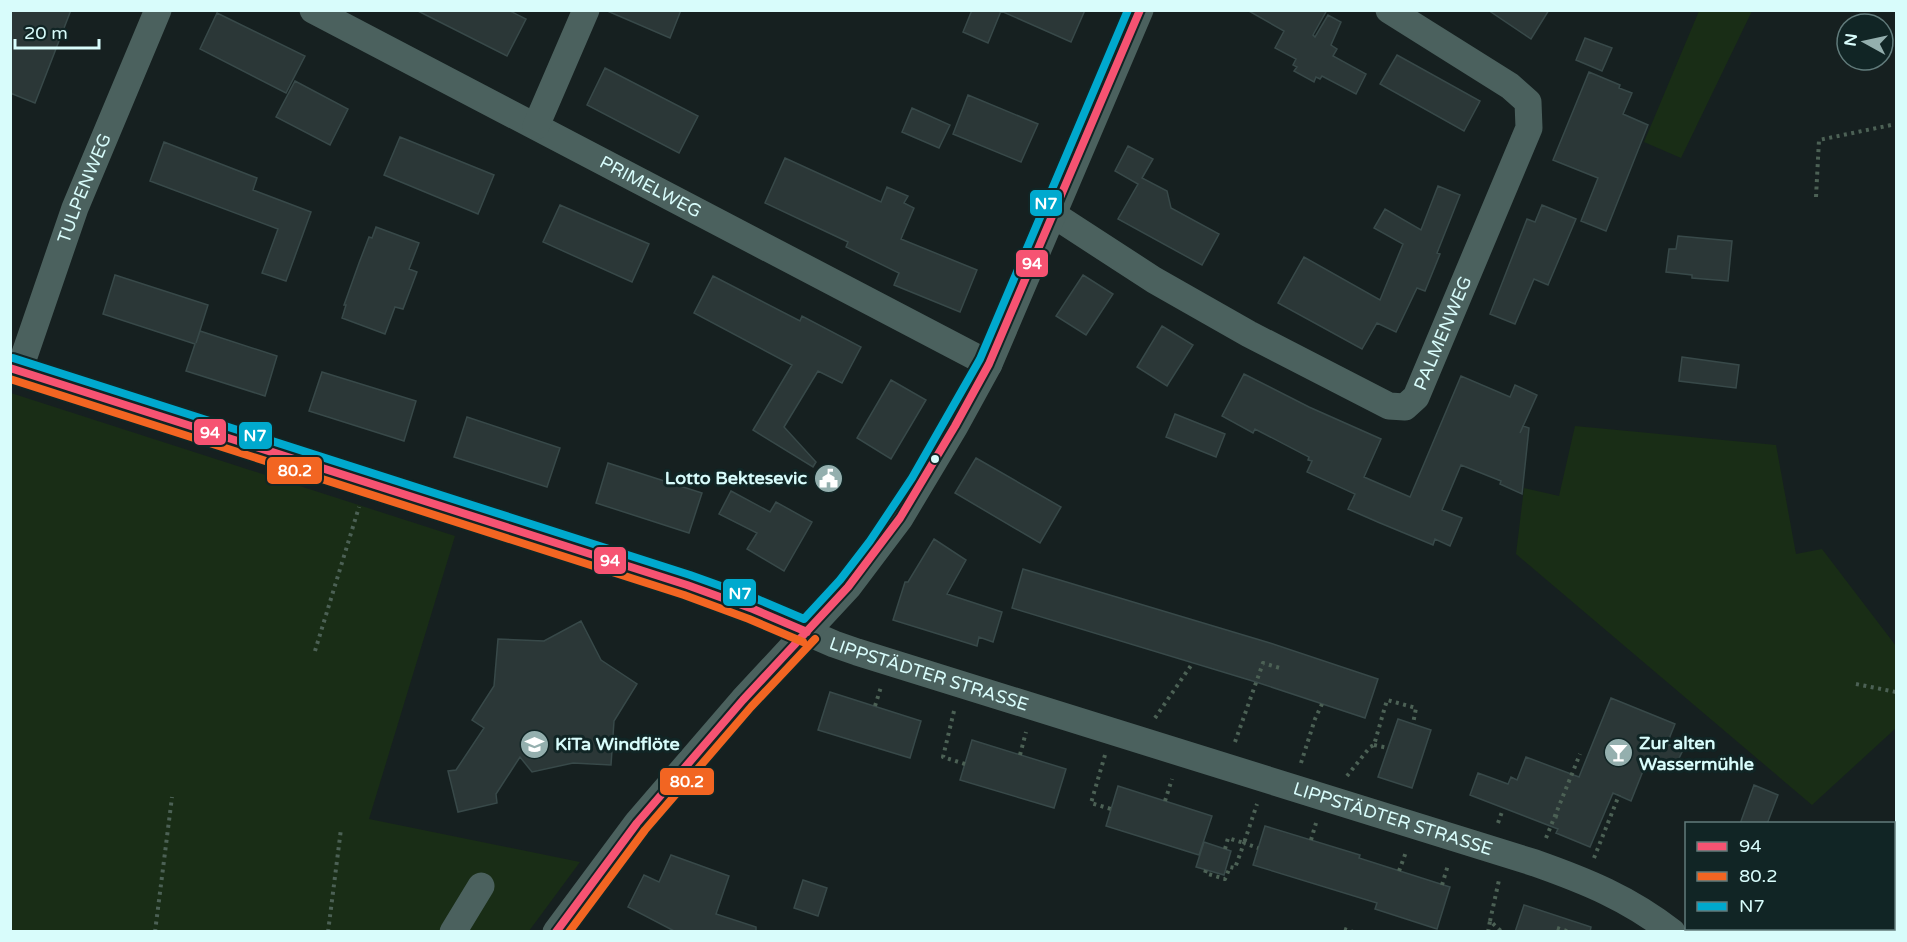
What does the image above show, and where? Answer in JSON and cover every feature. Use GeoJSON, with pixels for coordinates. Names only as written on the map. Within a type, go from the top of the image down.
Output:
{"type":"FeatureCollection","features":[{"type":"Feature","properties":{"kind":"street","name":"TULPENWEG"},"geometry":{"type":"LineString","coordinates":[[15,370],[75,208],[158,10]]}},
{"type":"Feature","properties":{"kind":"street","name":"PRIMELWEG"},"geometry":{"type":"LineString","coordinates":[[313,10],[989,364]]}},
{"type":"Feature","properties":{"kind":"street"},"geometry":{"type":"LineString","coordinates":[[536,126],[586,10]]}},
{"type":"Feature","properties":{"kind":"street"},"geometry":{"type":"LineString","coordinates":[[556,932],[637,823],[742,700],[848,588],[893,527],[949,436],[989,364],[1140,10]]}},
{"type":"Feature","properties":{"kind":"street","name":"PALMENWEG"},"geometry":{"type":"LineString","coordinates":[[1054,215],[1154,280],[1249,334],[1389,406],[1405,407],[1416,397],[1529,128],[1528,102],[1510,86],[1389,10]]}},
{"type":"Feature","properties":{"kind":"street","name":"LIPPSTÄDTER STRASSE"},"geometry":{"type":"LineString","coordinates":[[15,370],[687,585],[753,609],[857,652],[1535,863],[1585,881],[1652,916],[1672,932]]}},
{"type":"Feature","properties":{"kind":"street"},"geometry":{"type":"LineString","coordinates":[[453,932],[481,886]]}},
{"type":"Feature","properties":{"kind":"path"},"geometry":{"type":"LineString","coordinates":[[1816,197],[1819,140],[1896,124]]}},
{"type":"Feature","properties":{"kind":"path"},"geometry":{"type":"LineString","coordinates":[[315,651],[366,483]]}},
{"type":"Feature","properties":{"kind":"path"},"geometry":{"type":"LineString","coordinates":[[1227,767],[1263,663],[1280,668]]}},
{"type":"Feature","properties":{"kind":"path"},"geometry":{"type":"LineString","coordinates":[[1146,742],[1153,720],[1191,664]]}},
{"type":"Feature","properties":{"kind":"path"},"geometry":{"type":"LineString","coordinates":[[961,684],[943,757],[965,764]]}},
{"type":"Feature","properties":{"kind":"path"},"geometry":{"type":"LineString","coordinates":[[1856,684],[1896,692]]}},
{"type":"Feature","properties":{"kind":"path"},"geometry":{"type":"LineString","coordinates":[[1337,802],[1343,782],[1374,745],[1387,700],[1416,708],[1413,724]]}},
{"type":"Feature","properties":{"kind":"path"},"geometry":{"type":"LineString","coordinates":[[1294,788],[1315,719],[1322,704]]}},
{"type":"Feature","properties":{"kind":"path"},"geometry":{"type":"LineString","coordinates":[[1111,809],[1091,803],[1112,731]]}},
{"type":"Feature","properties":{"kind":"path"},"geometry":{"type":"LineString","coordinates":[[1374,745],[1388,748]]}},
{"type":"Feature","properties":{"kind":"path"},"geometry":{"type":"LineString","coordinates":[[1535,863],[1580,754]]}},
{"type":"Feature","properties":{"kind":"path"},"geometry":{"type":"LineString","coordinates":[[1206,870],[1205,873],[1225,879],[1230,867],[1235,868],[1265,779]]}},
{"type":"Feature","properties":{"kind":"path"},"geometry":{"type":"LineString","coordinates":[[1585,881],[1619,795]]}},
{"type":"Feature","properties":{"kind":"path"},"geometry":{"type":"LineString","coordinates":[[155,932],[172,797]]}},
{"type":"Feature","properties":{"kind":"path"},"geometry":{"type":"LineString","coordinates":[[1555,816],[1563,818]]}},
{"type":"Feature","properties":{"kind":"path"},"geometry":{"type":"LineString","coordinates":[[328,932],[341,829]]}},
{"type":"Feature","properties":{"kind":"path"},"geometry":{"type":"LineString","coordinates":[[1225,849],[1228,838],[1258,848]]}},
{"type":"Feature","properties":{"kind":"path"},"geometry":{"type":"LineString","coordinates":[[1488,932],[1505,854]]}},
{"type":"Feature","properties":{"kind":"path"},"geometry":{"type":"LineString","coordinates":[[1490,921],[1502,932]]}},
{"type":"Feature","properties":{"kind":"path"},"geometry":{"type":"LineString","coordinates":[[1557,928],[1570,932]]}},
{"type":"Feature","properties":{"kind":"path"},"geometry":{"type":"LineString","coordinates":[[1344,929],[1353,932]]}},
{"type":"Feature","properties":{"kind":"green space"},"geometry":{"type":"Polygon","coordinates":[[[1699,11],[1752,11],[1681,158],[1644,142],[1699,11]]]}},
{"type":"Feature","properties":{"kind":"green space"},"geometry":{"type":"Polygon","coordinates":[[[11,393],[455,536],[369,819],[580,862],[529,931],[11,932],[11,393]]]}},
{"type":"Feature","properties":{"kind":"green space"},"geometry":{"type":"Polygon","coordinates":[[[1575,426],[1776,445],[1796,554],[1822,549],[1896,646],[1896,728],[1812,805],[1516,554],[1524,488],[1559,496],[1575,426]]]}},
{"type":"Feature","properties":{"kind":"building"},"geometry":{"type":"Polygon","coordinates":[[[10,10],[71,10],[35,103],[10,93],[10,10]]]}},
{"type":"Feature","properties":{"kind":"building"},"geometry":{"type":"Polygon","coordinates":[[[416,10],[508,10],[526,19],[507,56],[416,10]]]}},
{"type":"Feature","properties":{"kind":"building"},"geometry":{"type":"Polygon","coordinates":[[[605,10],[681,10],[670,38],[605,10]]]}},
{"type":"Feature","properties":{"kind":"building"},"geometry":{"type":"Polygon","coordinates":[[[972,10],[1085,10],[1071,42],[1001,11],[988,43],[963,32],[972,10]]]}},
{"type":"Feature","properties":{"kind":"building"},"geometry":{"type":"Polygon","coordinates":[[[1247,10],[1327,10],[1313,35],[1315,37],[1328,15],[1341,22],[1331,45],[1337,49],[1333,56],[1366,74],[1356,94],[1322,76],[1320,79],[1316,77],[1314,82],[1294,71],[1297,67],[1293,65],[1296,59],[1275,48],[1284,31],[1247,10]]]}},
{"type":"Feature","properties":{"kind":"building"},"geometry":{"type":"Polygon","coordinates":[[[1488,10],[1549,10],[1531,39],[1488,10]]]}},
{"type":"Feature","properties":{"kind":"building"},"geometry":{"type":"Polygon","coordinates":[[[217,13],[305,56],[286,93],[200,49],[217,13]]]}},
{"type":"Feature","properties":{"kind":"building"},"geometry":{"type":"Polygon","coordinates":[[[1585,38],[1612,48],[1602,71],[1576,60],[1585,38]]]}},
{"type":"Feature","properties":{"kind":"building"},"geometry":{"type":"Polygon","coordinates":[[[1397,55],[1480,101],[1464,131],[1380,84],[1397,55]]]}},
{"type":"Feature","properties":{"kind":"building"},"geometry":{"type":"Polygon","coordinates":[[[605,68],[698,116],[679,153],[587,105],[605,68]]]}},
{"type":"Feature","properties":{"kind":"building"},"geometry":{"type":"Polygon","coordinates":[[[1589,72],[1620,85],[1619,88],[1632,93],[1623,114],[1648,125],[1606,231],[1581,221],[1598,178],[1553,160],[1589,72]]]}},
{"type":"Feature","properties":{"kind":"building"},"geometry":{"type":"Polygon","coordinates":[[[295,81],[348,109],[330,145],[276,117],[295,81]]]}},
{"type":"Feature","properties":{"kind":"building"},"geometry":{"type":"Polygon","coordinates":[[[968,95],[1038,124],[1021,162],[953,134],[968,95]]]}},
{"type":"Feature","properties":{"kind":"building"},"geometry":{"type":"Polygon","coordinates":[[[912,108],[950,125],[939,148],[902,132],[912,108]]]}},
{"type":"Feature","properties":{"kind":"building"},"geometry":{"type":"Polygon","coordinates":[[[400,137],[494,175],[478,214],[384,175],[400,137]]]}},
{"type":"Feature","properties":{"kind":"building"},"geometry":{"type":"Polygon","coordinates":[[[164,142],[257,178],[253,190],[311,212],[286,281],[262,273],[278,229],[150,181],[164,142]]]}},
{"type":"Feature","properties":{"kind":"building"},"geometry":{"type":"Polygon","coordinates":[[[1128,146],[1153,159],[1142,178],[1167,191],[1171,208],[1219,234],[1202,265],[1118,219],[1138,184],[1115,171],[1128,146]]]}},
{"type":"Feature","properties":{"kind":"building"},"geometry":{"type":"Polygon","coordinates":[[[785,158],[881,202],[887,187],[908,196],[904,203],[914,208],[901,239],[977,270],[960,312],[894,285],[899,273],[846,247],[848,242],[765,203],[785,158]]]}},
{"type":"Feature","properties":{"kind":"building"},"geometry":{"type":"Polygon","coordinates":[[[1438,186],[1460,195],[1425,291],[1417,288],[1396,332],[1377,323],[1362,349],[1278,303],[1304,257],[1380,300],[1403,244],[1374,228],[1385,209],[1421,230],[1438,186]]]}},
{"type":"Feature","properties":{"kind":"building"},"geometry":{"type":"Polygon","coordinates":[[[560,205],[649,244],[632,282],[543,242],[560,205]]]}},
{"type":"Feature","properties":{"kind":"building"},"geometry":{"type":"Polygon","coordinates":[[[1542,205],[1576,219],[1548,285],[1534,279],[1515,324],[1490,314],[1527,219],[1535,222],[1542,205]]]}},
{"type":"Feature","properties":{"kind":"building"},"geometry":{"type":"Polygon","coordinates":[[[376,227],[419,243],[409,269],[417,272],[403,309],[395,307],[385,334],[342,318],[346,305],[344,305],[359,263],[369,237],[372,238],[376,227]]]}},
{"type":"Feature","properties":{"kind":"building"},"geometry":{"type":"Polygon","coordinates":[[[1678,236],[1732,241],[1728,281],[1692,278],[1692,275],[1666,272],[1669,249],[1676,249],[1678,236]]]}},
{"type":"Feature","properties":{"kind":"building"},"geometry":{"type":"Polygon","coordinates":[[[115,275],[208,305],[196,343],[200,331],[277,356],[265,396],[186,371],[195,344],[103,314],[115,275]]]}},
{"type":"Feature","properties":{"kind":"building"},"geometry":{"type":"Polygon","coordinates":[[[1083,275],[1113,294],[1086,335],[1056,316],[1083,275]]]}},
{"type":"Feature","properties":{"kind":"building"},"geometry":{"type":"Polygon","coordinates":[[[713,276],[800,321],[802,316],[861,347],[842,383],[818,371],[784,427],[816,462],[813,467],[753,430],[792,365],[694,313],[713,276]]]}},
{"type":"Feature","properties":{"kind":"building"},"geometry":{"type":"Polygon","coordinates":[[[1162,326],[1193,345],[1167,386],[1137,367],[1162,326]]]}},
{"type":"Feature","properties":{"kind":"building"},"geometry":{"type":"Polygon","coordinates":[[[1682,357],[1739,365],[1736,388],[1679,381],[1682,357]]]}},
{"type":"Feature","properties":{"kind":"building"},"geometry":{"type":"Polygon","coordinates":[[[322,372],[416,401],[404,441],[309,411],[322,372]]]}},
{"type":"Feature","properties":{"kind":"building"},"geometry":{"type":"Polygon","coordinates":[[[1244,374],[1309,407],[1381,439],[1364,477],[1410,497],[1461,376],[1510,397],[1515,385],[1537,395],[1523,426],[1529,428],[1522,494],[1500,484],[1501,481],[1461,465],[1442,510],[1462,518],[1450,546],[1435,539],[1433,545],[1380,523],[1348,509],[1355,494],[1307,472],[1312,461],[1308,460],[1309,457],[1255,429],[1253,433],[1222,416],[1244,374]]]}},
{"type":"Feature","properties":{"kind":"building"},"geometry":{"type":"Polygon","coordinates":[[[891,380],[926,400],[891,459],[857,438],[891,380]]]}},
{"type":"Feature","properties":{"kind":"building"},"geometry":{"type":"Polygon","coordinates":[[[1175,414],[1225,434],[1216,457],[1166,437],[1175,414]]]}},
{"type":"Feature","properties":{"kind":"building"},"geometry":{"type":"Polygon","coordinates":[[[467,417],[560,448],[547,487],[454,457],[467,417]]]}},
{"type":"Feature","properties":{"kind":"building"},"geometry":{"type":"Polygon","coordinates":[[[976,458],[1061,507],[1040,543],[955,493],[976,458]]]}},
{"type":"Feature","properties":{"kind":"building"},"geometry":{"type":"Polygon","coordinates":[[[608,463],[702,493],[689,533],[596,503],[608,463]]]}},
{"type":"Feature","properties":{"kind":"building"},"geometry":{"type":"Polygon","coordinates":[[[731,491],[770,512],[776,502],[812,522],[784,571],[747,549],[757,533],[719,514],[731,491]]]}},
{"type":"Feature","properties":{"kind":"building"},"geometry":{"type":"Polygon","coordinates":[[[934,539],[966,560],[947,594],[1002,612],[993,642],[979,637],[977,646],[893,620],[905,582],[908,582],[934,539]]]}},
{"type":"Feature","properties":{"kind":"building"},"geometry":{"type":"Polygon","coordinates":[[[1023,569],[1270,643],[1378,679],[1365,718],[1256,682],[1012,608],[1023,569]]]}},
{"type":"Feature","properties":{"kind":"building"},"geometry":{"type":"Polygon","coordinates":[[[581,621],[601,660],[637,684],[614,721],[611,765],[573,763],[532,772],[520,757],[496,794],[497,803],[458,812],[448,771],[456,770],[484,728],[472,720],[494,686],[498,639],[544,641],[581,621]]]}},
{"type":"Feature","properties":{"kind":"building"},"geometry":{"type":"Polygon","coordinates":[[[830,692],[921,721],[910,758],[818,730],[830,692]]]}},
{"type":"Feature","properties":{"kind":"building"},"geometry":{"type":"Polygon","coordinates":[[[1611,698],[1675,724],[1667,744],[1683,750],[1673,771],[1647,761],[1631,801],[1613,793],[1590,847],[1556,833],[1558,829],[1470,795],[1478,773],[1508,784],[1511,777],[1517,780],[1526,757],[1579,777],[1611,698]]]}},
{"type":"Feature","properties":{"kind":"building"},"geometry":{"type":"Polygon","coordinates":[[[1398,719],[1431,730],[1412,788],[1378,777],[1398,719]]]}},
{"type":"Feature","properties":{"kind":"building"},"geometry":{"type":"Polygon","coordinates":[[[972,740],[1066,769],[1054,808],[960,780],[972,740]]]}},
{"type":"Feature","properties":{"kind":"building"},"geometry":{"type":"Polygon","coordinates":[[[1754,785],[1778,795],[1768,822],[1741,822],[1754,785]]]}},
{"type":"Feature","properties":{"kind":"building"},"geometry":{"type":"Polygon","coordinates":[[[1118,786],[1212,816],[1199,855],[1106,826],[1118,786]]]}},
{"type":"Feature","properties":{"kind":"building"},"geometry":{"type":"Polygon","coordinates":[[[1265,826],[1360,855],[1359,858],[1450,887],[1437,929],[1375,909],[1377,903],[1253,865],[1265,826]]]}},
{"type":"Feature","properties":{"kind":"building"},"geometry":{"type":"Polygon","coordinates":[[[1204,842],[1231,851],[1224,875],[1196,867],[1204,842]]]}},
{"type":"Feature","properties":{"kind":"building"},"geometry":{"type":"Polygon","coordinates":[[[671,855],[729,876],[716,914],[756,927],[756,932],[676,932],[628,907],[644,875],[659,882],[671,855]]]}},
{"type":"Feature","properties":{"kind":"building"},"geometry":{"type":"Polygon","coordinates":[[[803,880],[827,888],[818,916],[794,908],[803,880]]]}},
{"type":"Feature","properties":{"kind":"building"},"geometry":{"type":"Polygon","coordinates":[[[1524,905],[1591,927],[1590,932],[1515,932],[1524,905]]]}},
{"type":"Feature","properties":{"kind":"transit line","name":"N7"},"geometry":{"type":"LineString","coordinates":[[13,358],[690,575],[804,619],[840,580],[870,541],[912,478],[980,359],[1128,10]]}},
{"type":"Feature","properties":{"kind":"transit line","name":"94"},"geometry":{"type":"LineString","coordinates":[[556,932],[637,823],[743,700],[848,587],[900,518],[989,364],[1140,10]]}},
{"type":"Feature","properties":{"kind":"transit line","name":"94"},"geometry":{"type":"LineString","coordinates":[[10,368],[687,585],[807,632]]}},
{"type":"Feature","properties":{"kind":"transit line","name":"80.2"},"geometry":{"type":"LineString","coordinates":[[10,379],[684,595],[803,642]]}},
{"type":"Feature","properties":{"kind":"transit line","name":"80.2"},"geometry":{"type":"LineString","coordinates":[[569,932],[645,830],[751,707],[815,639]]}},
{"type":"Feature","properties":{"kind":"place","name":"Lotto Bektesevic"},"geometry":{"type":"Point","coordinates":[828,478]}},
{"type":"Feature","properties":{"kind":"place","name":"KiTa Windflöte"},"geometry":{"type":"Point","coordinates":[534,744]}},
{"type":"Feature","properties":{"kind":"place","name":"Zur alten Wassermühle"},"geometry":{"type":"Point","coordinates":[1618,753]}}]}
